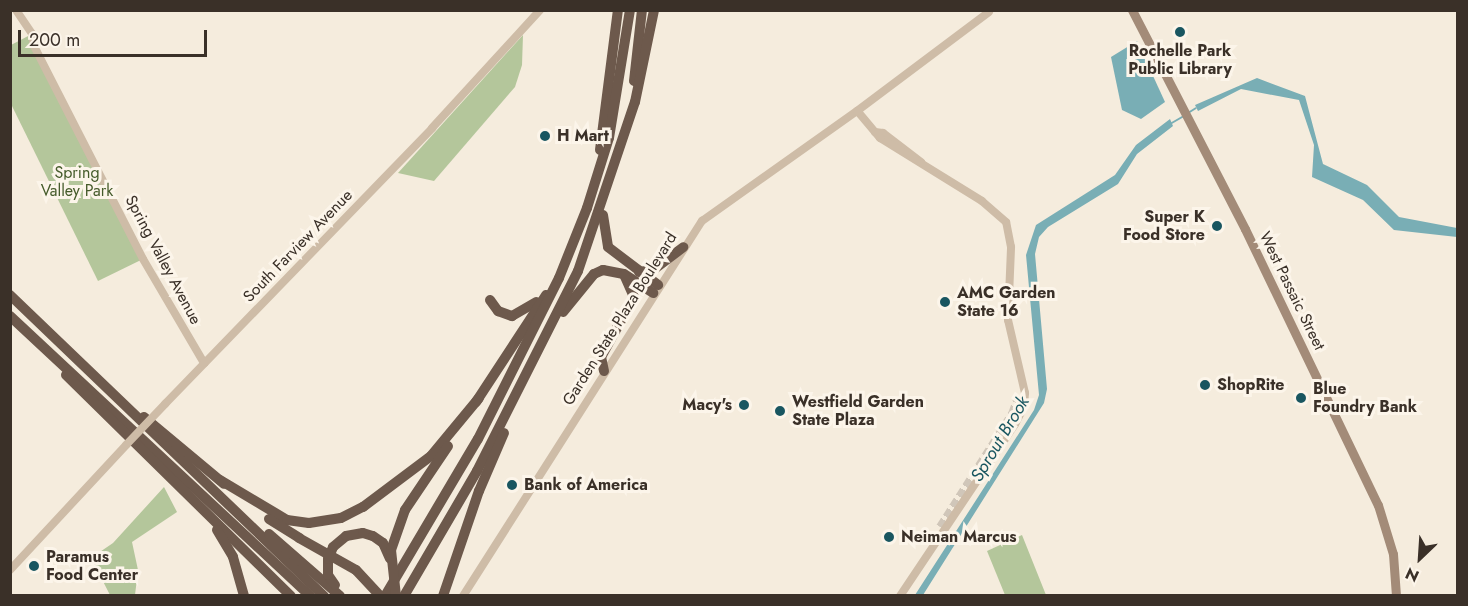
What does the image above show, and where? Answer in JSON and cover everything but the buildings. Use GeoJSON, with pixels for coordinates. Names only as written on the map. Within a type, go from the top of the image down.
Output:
{"type":"FeatureCollection","features":[{"type":"Feature","properties":{"kind":"highway"},"geometry":{"type":"LineString","coordinates":[[593,193],[611,80],[618,10]]}},
{"type":"Feature","properties":{"kind":"highway"},"geometry":{"type":"LineString","coordinates":[[387,594],[478,439],[559,278],[593,193],[616,105],[630,10]]}},
{"type":"Feature","properties":{"kind":"highway"},"geometry":{"type":"LineString","coordinates":[[614,172],[634,78],[642,10]]}},
{"type":"Feature","properties":{"kind":"highway"},"geometry":{"type":"LineString","coordinates":[[404,596],[519,390],[578,270],[606,196],[636,102],[654,10]]}},
{"type":"Feature","properties":{"kind":"highway"},"geometry":{"type":"LineString","coordinates":[[606,196],[602,217],[605,241],[612,253],[639,272],[655,289]]}},
{"type":"Feature","properties":{"kind":"highway"},"geometry":{"type":"LineString","coordinates":[[639,272],[653,270],[683,247]]}},
{"type":"Feature","properties":{"kind":"highway"},"geometry":{"type":"LineString","coordinates":[[548,331],[598,271],[624,274],[655,289]]}},
{"type":"Feature","properties":{"kind":"highway"},"geometry":{"type":"LineString","coordinates":[[604,371],[601,357],[634,297],[624,274]]}},
{"type":"Feature","properties":{"kind":"highway"},"geometry":{"type":"LineString","coordinates":[[490,300],[502,313],[517,315],[531,307],[559,278]]}},
{"type":"Feature","properties":{"kind":"highway"},"geometry":{"type":"LineString","coordinates":[[387,594],[391,550],[405,510],[559,278]]}},
{"type":"Feature","properties":{"kind":"highway"},"geometry":{"type":"LineString","coordinates":[[10,294],[122,401],[340,596]]}},
{"type":"Feature","properties":{"kind":"highway"},"geometry":{"type":"LineString","coordinates":[[10,317],[291,596]]}},
{"type":"Feature","properties":{"kind":"highway"},"geometry":{"type":"LineString","coordinates":[[10,317],[310,596]]}},
{"type":"Feature","properties":{"kind":"highway"},"geometry":{"type":"LineString","coordinates":[[443,596],[479,491],[519,390]]}},
{"type":"Feature","properties":{"kind":"highway"},"geometry":{"type":"LineString","coordinates":[[215,484],[287,520],[317,523],[342,518],[363,507],[431,456],[479,398]]}},
{"type":"Feature","properties":{"kind":"highway"},"geometry":{"type":"LineString","coordinates":[[215,484],[300,538],[356,570],[387,594]]}},
{"type":"Feature","properties":{"kind":"highway"},"geometry":{"type":"LineString","coordinates":[[215,484],[324,596]]}},
{"type":"Feature","properties":{"kind":"highway"},"geometry":{"type":"LineString","coordinates":[[200,506],[233,557],[244,596]]}},
{"type":"Feature","properties":{"kind":"highway"},"geometry":{"type":"LineString","coordinates":[[346,596],[331,580],[327,564],[337,542],[356,533],[373,536],[386,548],[391,568],[387,594]]}},
{"type":"Feature","properties":{"kind":"main road","name":"West Passaic Street"},"geometry":{"type":"LineString","coordinates":[[1132,10],[1190,122],[1378,505],[1393,554],[1396,596]]}},
{"type":"Feature","properties":{"kind":"street","name":"Spring Valley Avenue"},"geometry":{"type":"LineString","coordinates":[[16,10],[32,34],[34,46],[143,259],[204,363]]}},
{"type":"Feature","properties":{"kind":"street","name":"South Farview Avenue"},"geometry":{"type":"LineString","coordinates":[[10,570],[204,363],[432,128],[540,10]]}},
{"type":"Feature","properties":{"kind":"street","name":"Garden State Plaza Boulevard"},"geometry":{"type":"LineString","coordinates":[[463,596],[655,289],[683,247],[711,212],[857,111],[989,12]]}},
{"type":"Feature","properties":{"kind":"street"},"geometry":{"type":"LineString","coordinates":[[857,111],[875,132],[896,149],[921,162],[988,206],[1006,222],[1011,247],[1008,320],[1025,401],[1021,414],[946,532],[931,546],[900,596]]}},
{"type":"Feature","properties":{"kind":"street"},"geometry":{"type":"LineString","coordinates":[[1019,395],[1020,376]]}},
{"type":"Feature","properties":{"kind":"green space","name":"Spring Valley Park"},"geometry":{"type":"Polygon","coordinates":[[[32,34],[143,259],[98,281],[11,104],[11,45],[32,34]]]}},
{"type":"Feature","properties":{"kind":"green space"},"geometry":{"type":"Polygon","coordinates":[[[523,35],[522,65],[515,87],[434,181],[398,173],[523,35]]]}},
{"type":"Feature","properties":{"kind":"green space"},"geometry":{"type":"Polygon","coordinates":[[[164,487],[177,512],[132,542],[138,570],[135,595],[110,595],[91,558],[113,543],[164,487]]]}},
{"type":"Feature","properties":{"kind":"green space"},"geometry":{"type":"Polygon","coordinates":[[[1022,535],[1046,595],[1005,595],[987,551],[1022,535]]]}},
{"type":"Feature","properties":{"kind":"water"},"geometry":{"type":"Polygon","coordinates":[[[1137,41],[1165,102],[1141,119],[1122,110],[1111,57],[1137,41]]]}},
{"type":"Feature","properties":{"kind":"water"},"geometry":{"type":"Polygon","coordinates":[[[1257,78],[1305,96],[1323,164],[1367,185],[1399,217],[1457,228],[1457,237],[1394,230],[1363,200],[1312,177],[1314,145],[1299,100],[1241,89],[1198,111],[1195,105],[1257,78]]]}},
{"type":"Feature","properties":{"kind":"water"},"geometry":{"type":"Polygon","coordinates":[[[1170,119],[1173,126],[1137,154],[1118,184],[1048,227],[1039,237],[1035,254],[1047,389],[1044,403],[923,595],[915,595],[1034,410],[1039,395],[1026,255],[1036,225],[1115,175],[1136,145],[1170,119]]]}},
{"type":"Feature","properties":{"kind":"waterway","name":"Sprout Brook"},"geometry":{"type":"LineString","coordinates":[[1188,113],[1196,108]]}},
{"type":"Feature","properties":{"kind":"waterway","name":"Sprout Brook"},"geometry":{"type":"LineString","coordinates":[[1170,124],[1184,116]]}},
{"type":"Feature","properties":{"kind":"tunnel"},"geometry":{"type":"LineString","coordinates":[[940,527],[1012,414],[1019,395]]}},
{"type":"Feature","properties":{"kind":"place","name":"Rochelle Park Public Library"},"geometry":{"type":"Point","coordinates":[1180,32]}},
{"type":"Feature","properties":{"kind":"place","name":"H Mart"},"geometry":{"type":"Point","coordinates":[545,136]}},
{"type":"Feature","properties":{"kind":"place","name":"Super K Food Store"},"geometry":{"type":"Point","coordinates":[1217,226]}},
{"type":"Feature","properties":{"kind":"place","name":"AMC Garden State 16"},"geometry":{"type":"Point","coordinates":[945,302]}},
{"type":"Feature","properties":{"kind":"place","name":"ShopRite"},"geometry":{"type":"Point","coordinates":[1205,385]}},
{"type":"Feature","properties":{"kind":"place","name":"Blue Foundry Bank"},"geometry":{"type":"Point","coordinates":[1301,398]}},
{"type":"Feature","properties":{"kind":"place","name":"Macy's"},"geometry":{"type":"Point","coordinates":[744,405]}},
{"type":"Feature","properties":{"kind":"place","name":"Westfield Garden State Plaza"},"geometry":{"type":"Point","coordinates":[780,411]}},
{"type":"Feature","properties":{"kind":"place","name":"Bank of America"},"geometry":{"type":"Point","coordinates":[512,485]}},
{"type":"Feature","properties":{"kind":"place","name":"Neiman Marcus"},"geometry":{"type":"Point","coordinates":[889,537]}},
{"type":"Feature","properties":{"kind":"place","name":"Paramus Food Center"},"geometry":{"type":"Point","coordinates":[34,566]}}]}
